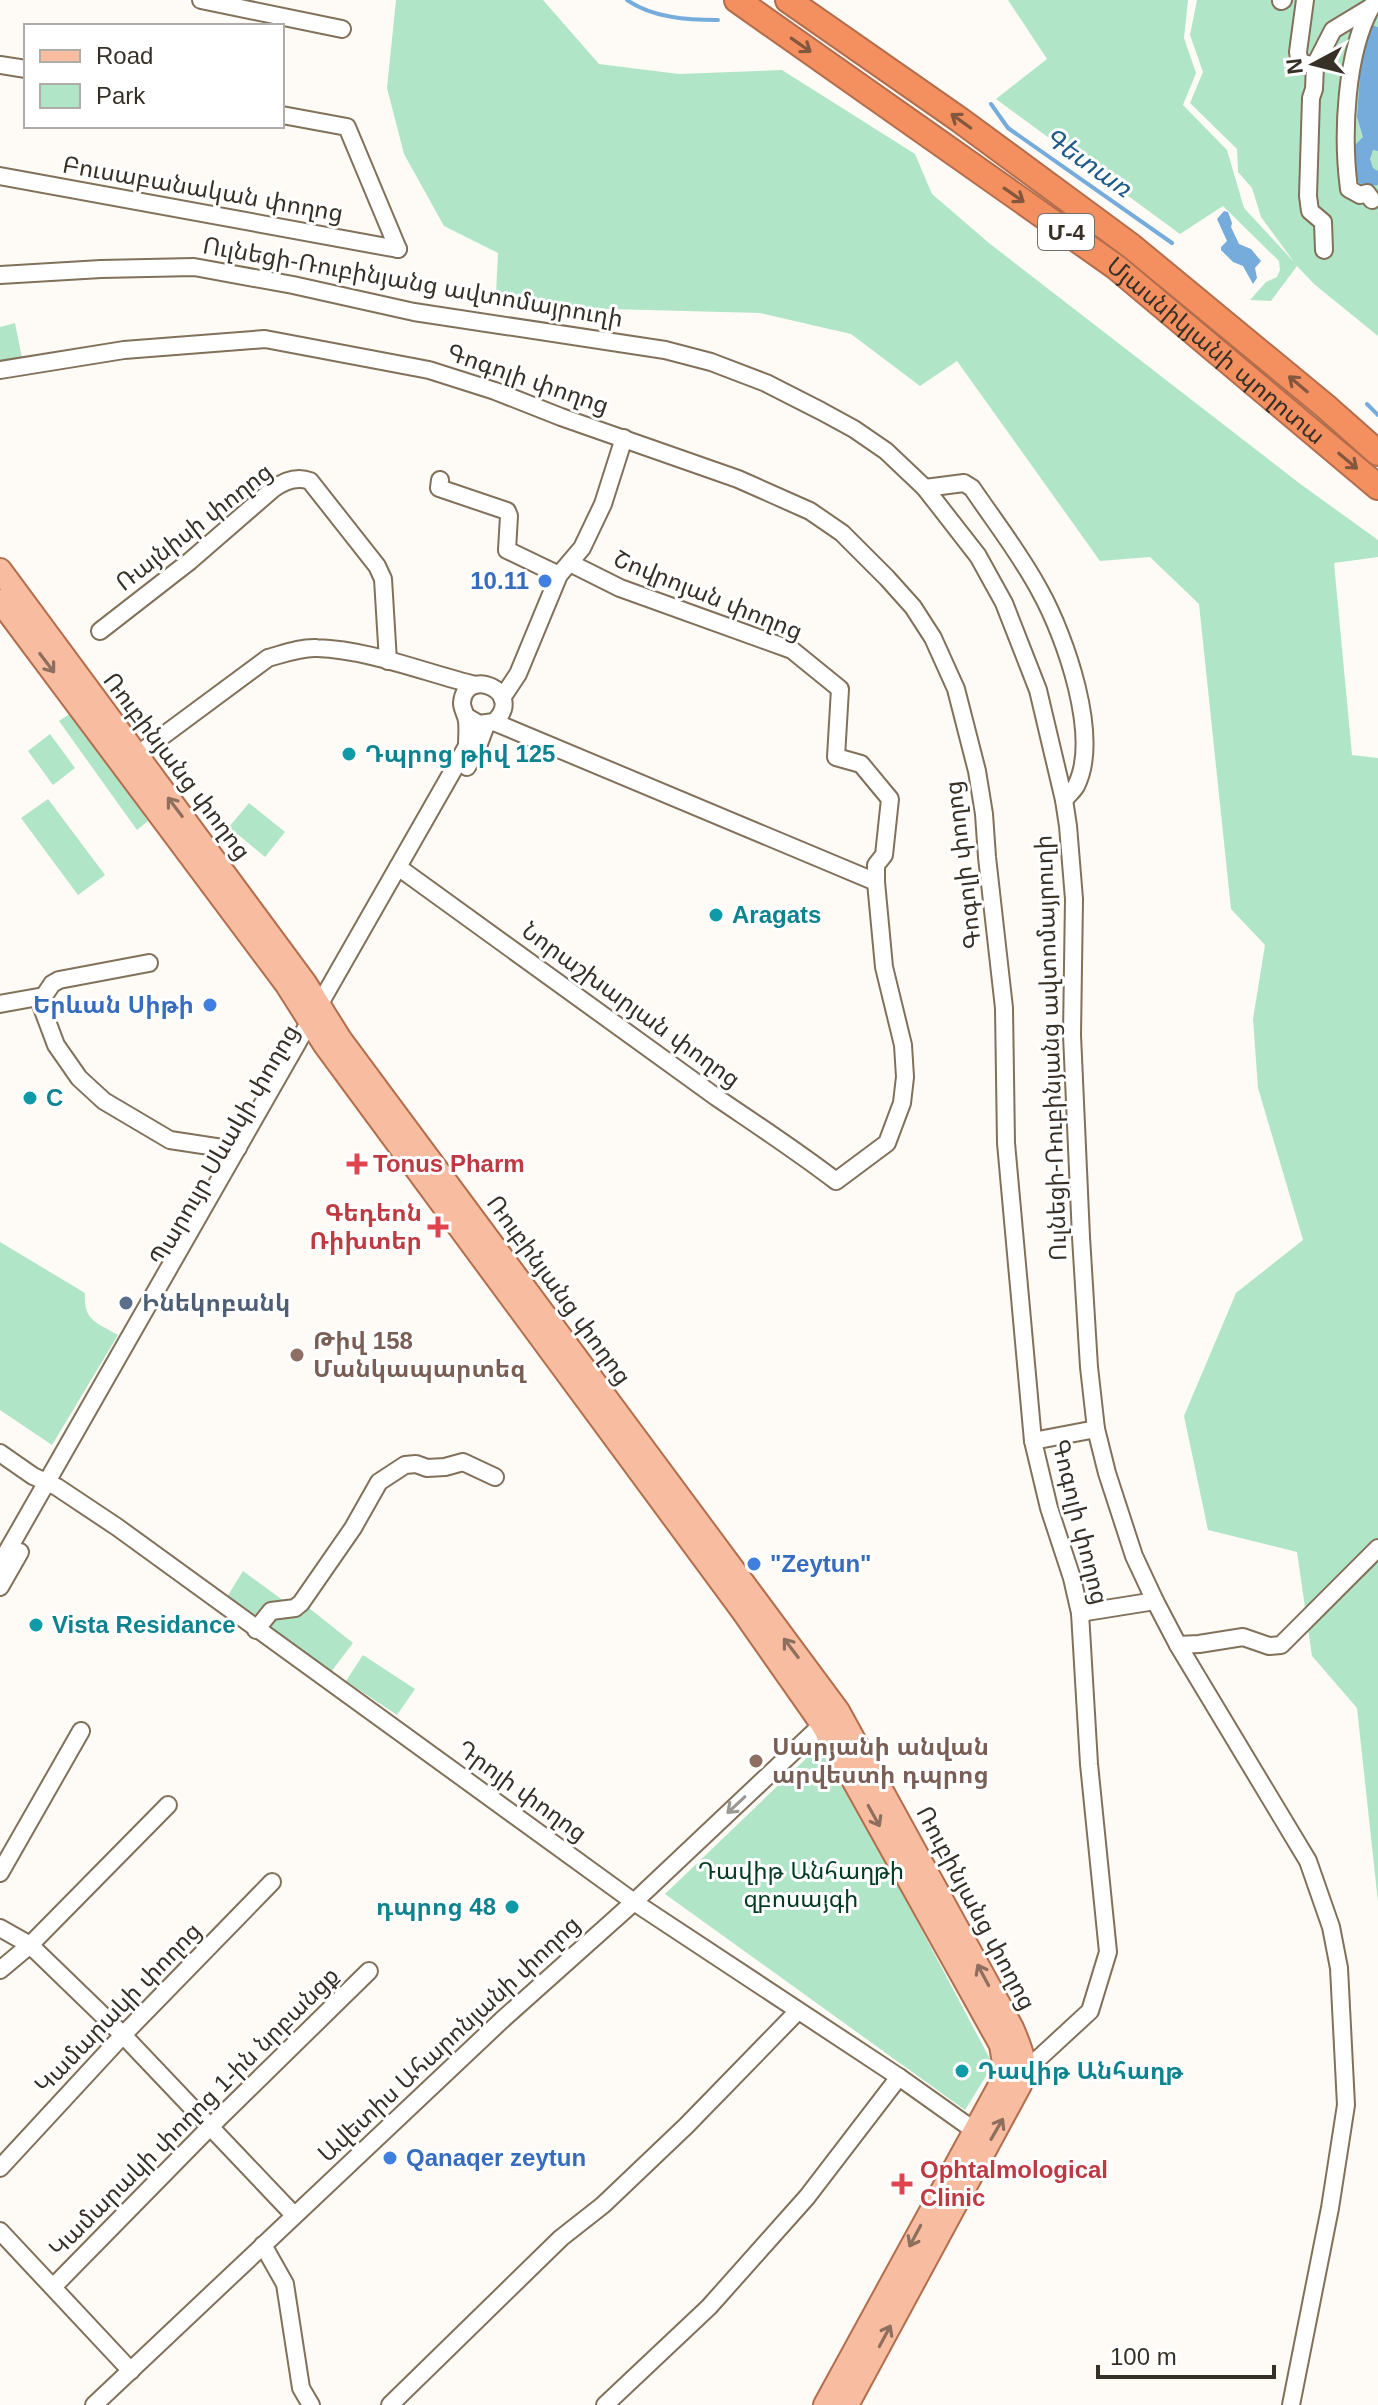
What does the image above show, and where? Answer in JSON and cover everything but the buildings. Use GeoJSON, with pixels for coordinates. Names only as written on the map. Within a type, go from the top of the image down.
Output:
{"type":"FeatureCollection","features":[{"type":"Feature","properties":{"kind":"highway","name":"Մյասնիկյանի պողոտա"},"geometry":{"type":"LineString","coordinates":[[737,0],[1116,267],[1378,487]]}},
{"type":"Feature","properties":{"kind":"highway","name":"Մյասնիկյանի պողոտա"},"geometry":{"type":"LineString","coordinates":[[788,0],[960,120],[1131,246],[1378,453]]}},
{"type":"Feature","properties":{"kind":"main road","name":"Ռուբինյանց փողոց"},"geometry":{"type":"LineString","coordinates":[[0,570],[305,983],[318,1019]]}},
{"type":"Feature","properties":{"kind":"main road","name":"Ռուբինյանց փողոց"},"geometry":{"type":"LineString","coordinates":[[0,601],[287,985],[318,1019],[830,1717],[1012,2028],[1023,2057],[1015,2070]]}},
{"type":"Feature","properties":{"kind":"main road"},"geometry":{"type":"LineString","coordinates":[[825,2405],[1000,2085],[1015,2070]]}},
{"type":"Feature","properties":{"kind":"main road"},"geometry":{"type":"LineString","coordinates":[[847,2405],[1010,2106],[1015,2070]]}},
{"type":"Feature","properties":{"kind":"street"},"geometry":{"type":"LineString","coordinates":[[201,0],[342,29]]}},
{"type":"Feature","properties":{"kind":"street"},"geometry":{"type":"LineString","coordinates":[[1305,0],[1299,60],[1302,64],[1315,65]]}},
{"type":"Feature","properties":{"kind":"street"},"geometry":{"type":"LineString","coordinates":[[1324,250],[1323,222],[1310,211],[1308,196],[1315,65],[1333,30],[1374,4]]}},
{"type":"Feature","properties":{"kind":"street"},"geometry":{"type":"LineString","coordinates":[[1373,194],[1360,195],[1349,189],[1345,132],[1352,63],[1364,19],[1374,4]]}},
{"type":"Feature","properties":{"kind":"street"},"geometry":{"type":"LineString","coordinates":[[0,65],[24,69]]}},
{"type":"Feature","properties":{"kind":"street","name":"Բուսաբանական փողոց"},"geometry":{"type":"LineString","coordinates":[[0,176],[398,249],[347,127],[284,115]]}},
{"type":"Feature","properties":{"kind":"street","name":"Ուլնեցի-Ռուբինյանց ավտոմայրուղի"},"geometry":{"type":"LineString","coordinates":[[0,275],[194,267],[414,312],[665,350],[711,362],[766,383],[854,429],[886,451],[925,488],[978,556],[1004,603],[1038,690],[1064,800],[1074,899],[1074,1126],[1089,1367],[1096,1429],[1121,1519],[1155,1601],[1178,1645],[1308,1861],[1331,1927],[1339,1968],[1346,2105],[1327,2223],[1291,2405]]}},
{"type":"Feature","properties":{"kind":"street","name":"Գոգոլի փողոց"},"geometry":{"type":"LineString","coordinates":[[0,370],[124,350],[265,339],[429,370],[738,479],[810,511],[842,533],[913,607],[933,638],[956,689],[977,771],[984,814],[1003,994],[1006,1143],[1033,1441],[1080,1613],[1089,1764],[1108,1952],[1090,2011],[1015,2070]]}},
{"type":"Feature","properties":{"kind":"street"},"geometry":{"type":"LineString","coordinates":[[467,717],[472,722],[495,709],[514,680],[564,569],[582,548],[603,504],[624,438]]}},
{"type":"Feature","properties":{"kind":"street","name":"Ռայնիսի փողոց"},"geometry":{"type":"LineString","coordinates":[[100,631],[190,561],[273,489],[301,478],[310,481],[377,566],[383,579],[388,661]]}},
{"type":"Feature","properties":{"kind":"street"},"geometry":{"type":"LineString","coordinates":[[440,480],[439,488],[507,511],[507,550],[564,569]]}},
{"type":"Feature","properties":{"kind":"street"},"geometry":{"type":"LineString","coordinates":[[925,488],[964,483],[972,488],[1040,591],[1062,638],[1080,699],[1084,740],[1082,767],[1075,787],[1064,800]]}},
{"type":"Feature","properties":{"kind":"street","name":"Շովրոյան փողոց"},"geometry":{"type":"LineString","coordinates":[[564,569],[792,650],[840,689],[836,757],[861,764],[890,799],[884,855],[876,865],[876,882],[884,967],[903,1045],[905,1077],[902,1103],[887,1143],[836,1181]]}},
{"type":"Feature","properties":{"kind":"street"},"geometry":{"type":"LineString","coordinates":[[137,755],[268,658],[315,647],[371,656],[444,678],[469,691],[485,684],[495,709],[515,730],[876,882]]}},
{"type":"Feature","properties":{"kind":"street","name":"Պարույր Սևակի փողոց"},"geometry":{"type":"LineString","coordinates":[[0,1564],[52,1484],[402,870],[467,746],[467,717],[462,704],[469,691]]}},
{"type":"Feature","properties":{"kind":"street","name":"Պարույր Սևակի փողոց"},"geometry":{"type":"LineString","coordinates":[[402,870],[477,749],[495,709]]}},
{"type":"Feature","properties":{"kind":"street","name":"Նորաշխարյան փողոց"},"geometry":{"type":"LineString","coordinates":[[402,870],[836,1181]]}},
{"type":"Feature","properties":{"kind":"street"},"geometry":{"type":"LineString","coordinates":[[149,963],[59,980],[52,984],[41,1005],[56,1045],[79,1078],[104,1101],[170,1140],[238,1148]]}},
{"type":"Feature","properties":{"kind":"street"},"geometry":{"type":"LineString","coordinates":[[0,1004],[44,996]]}},
{"type":"Feature","properties":{"kind":"street","name":"Պարույր Սևակի փողոց"},"geometry":{"type":"LineString","coordinates":[[0,1587],[52,1484],[238,1148],[318,1019]]}},
{"type":"Feature","properties":{"kind":"street"},"geometry":{"type":"LineString","coordinates":[[1033,1441],[1096,1429]]}},
{"type":"Feature","properties":{"kind":"street","name":"Դրոյի փողոց"},"geometry":{"type":"LineString","coordinates":[[0,1444],[38,1470],[52,1484]]}},
{"type":"Feature","properties":{"kind":"street","name":"Դրոյի փողոց"},"geometry":{"type":"LineString","coordinates":[[0,1453],[117,1527],[634,1902],[899,2077],[975,2131]]}},
{"type":"Feature","properties":{"kind":"street"},"geometry":{"type":"LineString","coordinates":[[256,1630],[271,1611],[295,1608],[301,1603],[353,1528],[379,1482],[405,1465],[416,1464],[427,1468],[463,1462],[495,1477]]}},
{"type":"Feature","properties":{"kind":"street"},"geometry":{"type":"LineString","coordinates":[[1178,1645],[1243,1637],[1269,1646],[1281,1645],[1378,1548]]}},
{"type":"Feature","properties":{"kind":"street"},"geometry":{"type":"LineString","coordinates":[[1080,1613],[1155,1601]]}},
{"type":"Feature","properties":{"kind":"street","name":"Ավետիս Ահարոնյանի փողոց"},"geometry":{"type":"LineString","coordinates":[[94,2405],[502,2020],[634,1902],[830,1717]]}},
{"type":"Feature","properties":{"kind":"street"},"geometry":{"type":"LineString","coordinates":[[0,1873],[81,1731]]}},
{"type":"Feature","properties":{"kind":"street"},"geometry":{"type":"LineString","coordinates":[[0,1970],[30,1945],[168,1805]]}},
{"type":"Feature","properties":{"kind":"street","name":"Կամարակի փողոց"},"geometry":{"type":"LineString","coordinates":[[0,2168],[123,2035],[272,1882]]}},
{"type":"Feature","properties":{"kind":"street"},"geometry":{"type":"LineString","coordinates":[[0,1928],[30,1945],[123,2035],[294,2215]]}},
{"type":"Feature","properties":{"kind":"street","name":"Կամարակի փողոց 1-ին նրբանցք"},"geometry":{"type":"LineString","coordinates":[[53,2287],[369,1971]]}},
{"type":"Feature","properties":{"kind":"street"},"geometry":{"type":"LineString","coordinates":[[390,2405],[561,2238],[603,2205],[686,2126],[798,2011]]}},
{"type":"Feature","properties":{"kind":"street"},"geometry":{"type":"LineString","coordinates":[[605,2405],[709,2307],[807,2197],[899,2077]]}},
{"type":"Feature","properties":{"kind":"street"},"geometry":{"type":"LineString","coordinates":[[0,2231],[131,2371]]}},
{"type":"Feature","properties":{"kind":"street"},"geometry":{"type":"LineString","coordinates":[[263,2245],[285,2284],[301,2388],[311,2405]]}},
{"type":"Feature","properties":{"kind":"green space"},"geometry":{"type":"Polygon","coordinates":[[[396,0],[543,0],[599,64],[679,74],[782,70],[915,154],[932,194],[989,243],[1299,483],[1378,540],[1378,557],[1334,563],[1352,755],[1378,758],[1378,1902],[1357,1708],[1312,1656],[1297,1552],[1208,1530],[1184,1416],[1236,1293],[1303,1240],[1258,1088],[1253,1019],[1265,945],[1231,909],[1199,604],[1150,557],[1100,561],[957,361],[920,386],[851,334],[760,313],[572,308],[496,294],[498,253],[444,226],[404,154],[387,88],[396,0]]]}},
{"type":"Feature","properties":{"kind":"green space"},"geometry":{"type":"Polygon","coordinates":[[[1008,0],[1188,0],[1184,38],[1196,73],[1183,105],[1227,150],[1244,208],[1294,262],[1261,217],[1252,188],[1238,172],[1237,149],[1190,103],[1203,72],[1190,35],[1197,0],[1378,0],[1378,336],[1314,284],[1297,266],[1271,301],[1250,300],[1266,282],[1277,277],[1279,261],[1223,206],[1180,234],[996,99],[1047,59],[1008,0]]]}},
{"type":"Feature","properties":{"kind":"green space"},"geometry":{"type":"Polygon","coordinates":[[[15,323],[22,358],[0,363],[0,327],[15,323]]]}},
{"type":"Feature","properties":{"kind":"green space"},"geometry":{"type":"Polygon","coordinates":[[[71,713],[148,821],[137,830],[59,721],[71,713]]]}},
{"type":"Feature","properties":{"kind":"green space"},"geometry":{"type":"Polygon","coordinates":[[[50,734],[75,768],[53,785],[28,751],[50,734]]]}},
{"type":"Feature","properties":{"kind":"green space"},"geometry":{"type":"Polygon","coordinates":[[[48,799],[105,875],[78,895],[21,818],[48,799]]]}},
{"type":"Feature","properties":{"kind":"green space"},"geometry":{"type":"Polygon","coordinates":[[[249,803],[285,832],[265,857],[229,827],[249,803]]]}},
{"type":"Feature","properties":{"kind":"green space"},"geometry":{"type":"Polygon","coordinates":[[[0,1242],[85,1293],[86,1309],[92,1319],[118,1335],[52,1445],[0,1410],[0,1242]]]}},
{"type":"Feature","properties":{"kind":"green space"},"geometry":{"type":"Polygon","coordinates":[[[243,1571],[303,1615],[309,1608],[353,1643],[331,1672],[227,1597],[243,1571]]]}},
{"type":"Feature","properties":{"kind":"green space"},"geometry":{"type":"Polygon","coordinates":[[[363,1655],[415,1689],[397,1715],[346,1681],[363,1655]]]}},
{"type":"Feature","properties":{"kind":"green space","name":"Դավիթ Անհաղթի զբոսայգի"},"geometry":{"type":"Polygon","coordinates":[[[817,1748],[843,1781],[990,2059],[991,2068],[965,2110],[665,1894],[817,1748]]]}},
{"type":"Feature","properties":{"kind":"water"},"geometry":{"type":"Polygon","coordinates":[[[1371,25],[1378,27],[1378,151],[1373,150],[1370,159],[1373,168],[1378,171],[1378,185],[1368,186],[1359,183],[1354,146],[1363,137],[1357,117],[1361,62],[1371,25]]]}},
{"type":"Feature","properties":{"kind":"water"},"geometry":{"type":"Polygon","coordinates":[[[1224,211],[1228,212],[1239,244],[1251,249],[1261,261],[1255,268],[1257,278],[1253,284],[1243,266],[1233,262],[1221,250],[1227,241],[1217,219],[1224,211]]]}},
{"type":"Feature","properties":{"kind":"waterway","name":"Գետառ"},"geometry":{"type":"LineString","coordinates":[[627,0],[659,14],[718,20]]}},
{"type":"Feature","properties":{"kind":"waterway","name":"Գետառ"},"geometry":{"type":"LineString","coordinates":[[991,104],[1008,128],[1172,243]]}},
{"type":"Feature","properties":{"kind":"waterway","name":"Գետառ"},"geometry":{"type":"LineString","coordinates":[[1367,404],[1378,415]]}},
{"type":"Feature","properties":{"kind":"place","name":"10.11"},"geometry":{"type":"Point","coordinates":[545,581]}},
{"type":"Feature","properties":{"kind":"place","name":"Դպրոց թիվ 125"},"geometry":{"type":"Point","coordinates":[349,754]}},
{"type":"Feature","properties":{"kind":"place","name":"Aragats"},"geometry":{"type":"Point","coordinates":[716,915]}},
{"type":"Feature","properties":{"kind":"place","name":"Երևան Սիթի"},"geometry":{"type":"Point","coordinates":[210,1005]}},
{"type":"Feature","properties":{"kind":"place","name":"C"},"geometry":{"type":"Point","coordinates":[30,1098]}},
{"type":"Feature","properties":{"kind":"place","name":"Tonus Pharm"},"geometry":{"type":"Point","coordinates":[357,1164]}},
{"type":"Feature","properties":{"kind":"place","name":"Գեդեոն Ռիխտեր"},"geometry":{"type":"Point","coordinates":[438,1227]}},
{"type":"Feature","properties":{"kind":"place","name":"Ինեկոբանկ"},"geometry":{"type":"Point","coordinates":[126,1303]}},
{"type":"Feature","properties":{"kind":"place","name":"Թիվ 158 Մանկապարտեզ"},"geometry":{"type":"Point","coordinates":[297,1355]}},
{"type":"Feature","properties":{"kind":"place","name":"\"Zeytun\""},"geometry":{"type":"Point","coordinates":[754,1564]}},
{"type":"Feature","properties":{"kind":"place","name":"Vista Residance"},"geometry":{"type":"Point","coordinates":[36,1625]}},
{"type":"Feature","properties":{"kind":"place","name":"Սարյանի անվան արվեստի դպրոց"},"geometry":{"type":"Point","coordinates":[756,1761]}},
{"type":"Feature","properties":{"kind":"place","name":"դպրոց 48"},"geometry":{"type":"Point","coordinates":[512,1907]}},
{"type":"Feature","properties":{"kind":"place","name":"Դավիթ Անհաղթ"},"geometry":{"type":"Point","coordinates":[962,2071]}},
{"type":"Feature","properties":{"kind":"place","name":"Qanaqer zeytun"},"geometry":{"type":"Point","coordinates":[390,2158]}},
{"type":"Feature","properties":{"kind":"place","name":"Ophtalmological Clinic"},"geometry":{"type":"Point","coordinates":[902,2184]}}]}
